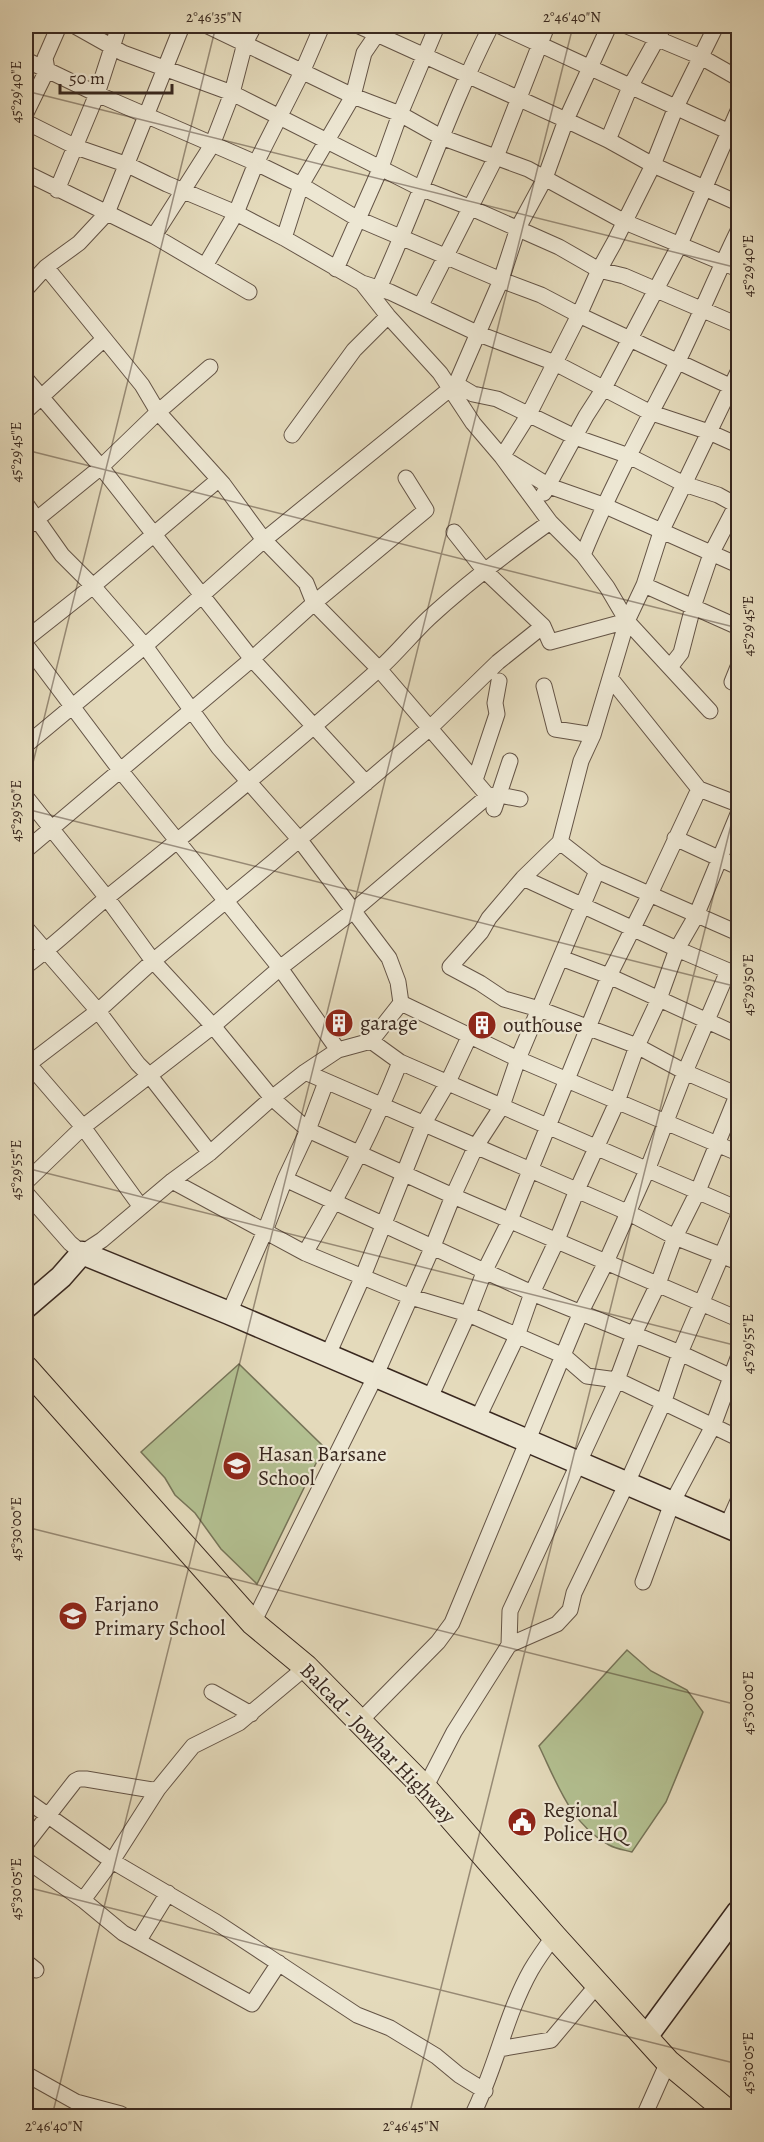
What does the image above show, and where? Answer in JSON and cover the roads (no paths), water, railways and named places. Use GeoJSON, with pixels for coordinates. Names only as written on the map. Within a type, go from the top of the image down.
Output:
{"type":"FeatureCollection","features":[{"type":"Feature","properties":{"kind":"main road","name":"Balcad - Jowhar Highway"},"geometry":{"type":"LineString","coordinates":[[26,1368],[253,1623],[306,1668],[425,1788],[668,2062],[733,2116]]}},
{"type":"Feature","properties":{"kind":"street"},"geometry":{"type":"LineString","coordinates":[[26,113],[47,70],[45,58],[59,26]]}},
{"type":"Feature","properties":{"kind":"street"},"geometry":{"type":"LineString","coordinates":[[75,26],[112,47],[232,93],[420,188],[559,247],[598,270],[624,276],[738,325]]}},
{"type":"Feature","properties":{"kind":"street"},"geometry":{"type":"LineString","coordinates":[[57,190],[97,94],[120,26]]}},
{"type":"Feature","properties":{"kind":"street"},"geometry":{"type":"LineString","coordinates":[[26,289],[46,267],[79,243],[107,213],[182,26]]}},
{"type":"Feature","properties":{"kind":"street"},"geometry":{"type":"LineString","coordinates":[[208,26],[353,96],[400,114],[441,137],[528,169],[625,222],[738,269]]}},
{"type":"Feature","properties":{"kind":"street"},"geometry":{"type":"LineString","coordinates":[[154,236],[212,145],[232,93],[245,43],[254,26]]}},
{"type":"Feature","properties":{"kind":"street"},"geometry":{"type":"LineString","coordinates":[[205,266],[236,213],[256,163],[303,70],[322,26]]}},
{"type":"Feature","properties":{"kind":"street"},"geometry":{"type":"LineString","coordinates":[[359,26],[375,29],[424,55],[608,140],[653,165],[738,203]]}},
{"type":"Feature","properties":{"kind":"street"},"geometry":{"type":"LineString","coordinates":[[336,269],[381,167],[400,114],[437,26]]}},
{"type":"Feature","properties":{"kind":"street"},"geometry":{"type":"LineString","coordinates":[[379,288],[403,236],[466,74],[491,26]]}},
{"type":"Feature","properties":{"kind":"street"},"geometry":{"type":"LineString","coordinates":[[500,26],[734,134]]}},
{"type":"Feature","properties":{"kind":"street"},"geometry":{"type":"LineString","coordinates":[[421,305],[496,157],[547,26]]}},
{"type":"Feature","properties":{"kind":"street"},"geometry":{"type":"LineString","coordinates":[[26,745],[145,646],[264,540],[454,386],[501,280],[518,228],[545,178],[566,120],[609,26]]}},
{"type":"Feature","properties":{"kind":"street"},"geometry":{"type":"LineString","coordinates":[[627,26],[661,32],[738,78]]}},
{"type":"Feature","properties":{"kind":"street"},"geometry":{"type":"LineString","coordinates":[[502,457],[529,414],[579,315],[598,270],[653,165],[676,107],[716,26]]}},
{"type":"Feature","properties":{"kind":"street"},"geometry":{"type":"LineString","coordinates":[[284,238],[301,186],[353,96],[364,53],[375,29]]}},
{"type":"Feature","properties":{"kind":"street"},"geometry":{"type":"LineString","coordinates":[[608,140],[630,87],[661,32]]}},
{"type":"Feature","properties":{"kind":"street"},"geometry":{"type":"LineString","coordinates":[[26,60],[97,94],[256,163],[358,219],[542,295],[735,389]]}},
{"type":"Feature","properties":{"kind":"street"},"geometry":{"type":"LineString","coordinates":[[537,503],[549,486],[604,388],[680,244],[734,134],[738,111]]}},
{"type":"Feature","properties":{"kind":"street"},"geometry":{"type":"LineString","coordinates":[[26,122],[76,147],[128,165],[236,213],[362,283],[421,305],[479,334],[555,363],[649,412],[738,444]]}},
{"type":"Feature","properties":{"kind":"street"},"geometry":{"type":"LineString","coordinates":[[26,174],[154,236],[249,292]]}},
{"type":"Feature","properties":{"kind":"street"},"geometry":{"type":"LineString","coordinates":[[583,555],[603,505],[649,412],[678,361],[738,231]]}},
{"type":"Feature","properties":{"kind":"street"},"geometry":{"type":"LineString","coordinates":[[46,267],[142,386],[158,412],[224,484],[264,540],[306,583],[314,603],[379,669],[494,800],[520,799]]}},
{"type":"Feature","properties":{"kind":"street"},"geometry":{"type":"LineString","coordinates":[[362,283],[388,316],[454,386],[473,423],[502,457],[550,522],[583,555],[607,587],[627,621],[710,711]]}},
{"type":"Feature","properties":{"kind":"street"},"geometry":{"type":"LineString","coordinates":[[292,435],[354,350],[388,316]]}},
{"type":"Feature","properties":{"kind":"street"},"geometry":{"type":"LineString","coordinates":[[26,411],[104,339]]}},
{"type":"Feature","properties":{"kind":"street"},"geometry":{"type":"LineString","coordinates":[[31,523],[101,467],[158,412],[210,367]]}},
{"type":"Feature","properties":{"kind":"street"},"geometry":{"type":"LineString","coordinates":[[425,1788],[454,1732],[509,1645],[510,1611],[617,1380],[634,1334],[658,1284],[675,1237],[698,1191],[738,1094],[685,1072],[637,1046],[539,1009],[504,999],[450,967],[523,878],[560,842],[581,761],[593,735],[627,621],[644,585],[661,532],[709,432],[735,389],[738,372]]}},
{"type":"Feature","properties":{"kind":"street"},"geometry":{"type":"LineString","coordinates":[[26,379],[101,467],[252,659],[366,783]]}},
{"type":"Feature","properties":{"kind":"street"},"geometry":{"type":"LineString","coordinates":[[454,386],[473,394],[497,399],[575,437],[629,456],[684,484],[718,495],[738,505],[711,554],[693,607],[681,653],[670,667]]}},
{"type":"Feature","properties":{"kind":"street"},"geometry":{"type":"LineString","coordinates":[[502,457],[549,486],[603,505],[738,565]]}},
{"type":"Feature","properties":{"kind":"street"},"geometry":{"type":"LineString","coordinates":[[26,850],[426,510],[406,478]]}},
{"type":"Feature","properties":{"kind":"street"},"geometry":{"type":"LineString","coordinates":[[26,639],[155,535],[218,480]]}},
{"type":"Feature","properties":{"kind":"street"},"geometry":{"type":"LineString","coordinates":[[26,504],[31,523],[93,586],[145,646],[191,710],[248,782],[299,839],[389,958],[398,982],[401,1003],[370,1041],[338,1050],[305,1072],[210,1153],[172,1181],[102,1240],[82,1253],[61,1277],[26,1307]]}},
{"type":"Feature","properties":{"kind":"street"},"geometry":{"type":"LineString","coordinates":[[26,966],[177,842],[379,669],[428,619],[484,570],[550,522]]}},
{"type":"Feature","properties":{"kind":"street"},"geometry":{"type":"LineString","coordinates":[[454,532],[484,570],[543,626],[550,642],[627,621]]}},
{"type":"Feature","properties":{"kind":"street"},"geometry":{"type":"LineString","coordinates":[[644,585],[738,627]]}},
{"type":"Feature","properties":{"kind":"street"},"geometry":{"type":"LineString","coordinates":[[141,1207],[83,1127],[26,1064],[98,1011],[153,961],[226,902],[430,728],[498,662],[543,626]]}},
{"type":"Feature","properties":{"kind":"street"},"geometry":{"type":"LineString","coordinates":[[26,645],[120,770],[280,968],[338,1050]]}},
{"type":"Feature","properties":{"kind":"street"},"geometry":{"type":"LineString","coordinates":[[738,668],[732,682],[738,685]]}},
{"type":"Feature","properties":{"kind":"street"},"geometry":{"type":"LineString","coordinates":[[611,679],[699,789],[738,804]]}},
{"type":"Feature","properties":{"kind":"street"},"geometry":{"type":"LineString","coordinates":[[475,780],[497,714],[495,703],[500,681]]}},
{"type":"Feature","properties":{"kind":"street"},"geometry":{"type":"LineString","coordinates":[[544,686],[555,729],[593,735]]}},
{"type":"Feature","properties":{"kind":"street"},"geometry":{"type":"LineString","coordinates":[[26,1182],[83,1127],[213,1026],[280,968],[494,800],[510,761]]}},
{"type":"Feature","properties":{"kind":"street"},"geometry":{"type":"LineString","coordinates":[[429,1400],[485,1270],[510,1220],[609,976],[699,789]]}},
{"type":"Feature","properties":{"kind":"street"},"geometry":{"type":"LineString","coordinates":[[26,797],[153,961],[213,1026],[272,1098],[309,1130],[453,1196],[738,1319]]}},
{"type":"Feature","properties":{"kind":"street"},"geometry":{"type":"LineString","coordinates":[[477,1420],[518,1336],[532,1293],[617,1102],[637,1046],[659,999],[677,949],[696,916],[738,814]]}},
{"type":"Feature","properties":{"kind":"street"},"geometry":{"type":"LineString","coordinates":[[675,838],[738,867]]}},
{"type":"Feature","properties":{"kind":"street"},"geometry":{"type":"LineString","coordinates":[[560,842],[597,871],[738,933]]}},
{"type":"Feature","properties":{"kind":"street"},"geometry":{"type":"LineString","coordinates":[[253,1623],[375,1377],[476,1146],[502,1106],[518,1059],[597,871]]}},
{"type":"Feature","properties":{"kind":"street"},"geometry":{"type":"LineString","coordinates":[[360,1721],[438,1642],[452,1623],[581,1312],[648,1168],[685,1072],[733,973],[523,878]]}},
{"type":"Feature","properties":{"kind":"street"},"geometry":{"type":"LineString","coordinates":[[26,928],[98,1011],[210,1153]]}},
{"type":"Feature","properties":{"kind":"street"},"geometry":{"type":"LineString","coordinates":[[561,958],[609,976],[738,1035]]}},
{"type":"Feature","properties":{"kind":"street"},"geometry":{"type":"LineString","coordinates":[[401,1003],[518,1059],[738,1153]]}},
{"type":"Feature","properties":{"kind":"street"},"geometry":{"type":"LineString","coordinates":[[327,1357],[363,1276],[424,1123],[448,1082],[470,1035]]}},
{"type":"Feature","properties":{"kind":"street"},"geometry":{"type":"LineString","coordinates":[[370,1041],[400,1062],[738,1209]]}},
{"type":"Feature","properties":{"kind":"street"},"geometry":{"type":"LineString","coordinates":[[305,1253],[335,1201],[383,1105],[400,1062]]}},
{"type":"Feature","properties":{"kind":"street"},"geometry":{"type":"LineString","coordinates":[[305,1072],[627,1212],[675,1237],[738,1262]]}},
{"type":"Feature","properties":{"kind":"street"},"geometry":{"type":"LineString","coordinates":[[229,1313],[285,1179],[309,1130],[326,1082]]}},
{"type":"Feature","properties":{"kind":"street"},"geometry":{"type":"LineString","coordinates":[[285,1179],[532,1293],[680,1353],[734,1378]]}},
{"type":"Feature","properties":{"kind":"street"},"geometry":{"type":"LineString","coordinates":[[172,1181],[305,1253],[411,1297],[468,1314],[564,1356],[587,1376],[617,1380],[738,1438]]}},
{"type":"Feature","properties":{"kind":"street"},"geometry":{"type":"LineString","coordinates":[[26,1193],[70,1243],[82,1253],[229,1313],[327,1357],[733,1528],[738,1501]]}},
{"type":"Feature","properties":{"kind":"street"},"geometry":{"type":"LineString","coordinates":[[509,1645],[557,1624],[570,1610],[574,1593],[664,1401],[680,1353],[738,1217]]}},
{"type":"Feature","properties":{"kind":"street"},"geometry":{"type":"LineString","coordinates":[[643,1582],[672,1503],[713,1426],[734,1378],[738,1358]]}},
{"type":"Feature","properties":{"kind":"street"},"geometry":{"type":"LineString","coordinates":[[82,1900],[112,1861],[158,1789],[193,1746],[239,1723],[306,1668]]}},
{"type":"Feature","properties":{"kind":"street"},"geometry":{"type":"LineString","coordinates":[[212,1692],[251,1714]]}},
{"type":"Feature","properties":{"kind":"street"},"geometry":{"type":"LineString","coordinates":[[26,1844],[75,1781],[79,1779],[158,1789]]}},
{"type":"Feature","properties":{"kind":"street"},"geometry":{"type":"LineString","coordinates":[[26,1800],[112,1861],[168,1893],[357,2015],[390,2028],[436,2056],[462,2078],[485,2091]]}},
{"type":"Feature","properties":{"kind":"street"},"geometry":{"type":"LineString","coordinates":[[26,1860],[123,1933],[252,2004],[279,1963]]}},
{"type":"Feature","properties":{"kind":"street"},"geometry":{"type":"LineString","coordinates":[[139,1940],[168,1893]]}},
{"type":"Feature","properties":{"kind":"street"},"geometry":{"type":"LineString","coordinates":[[646,2037],[738,1912]]}},
{"type":"Feature","properties":{"kind":"street"},"geometry":{"type":"LineString","coordinates":[[472,2116],[485,2091],[530,1971],[554,1936]]}},
{"type":"Feature","properties":{"kind":"street"},"geometry":{"type":"LineString","coordinates":[[499,2049],[551,2040],[598,1984]]}},
{"type":"Feature","properties":{"kind":"street"},"geometry":{"type":"LineString","coordinates":[[644,2116],[668,2062]]}},
{"type":"Feature","properties":{"kind":"street"},"geometry":{"type":"LineString","coordinates":[[26,2074],[76,2102],[121,2114]]}},
{"type":"Feature","properties":{"kind":"place","name":"garage"},"geometry":{"type":"Point","coordinates":[339,1023]}},
{"type":"Feature","properties":{"kind":"place","name":"outhouse"},"geometry":{"type":"Point","coordinates":[482,1025]}},
{"type":"Feature","properties":{"kind":"place","name":"Hasan Barsane School"},"geometry":{"type":"Point","coordinates":[237,1466]}},
{"type":"Feature","properties":{"kind":"place","name":"Farjano Primary School"},"geometry":{"type":"Point","coordinates":[73,1616]}},
{"type":"Feature","properties":{"kind":"place","name":"Regional Police HQ"},"geometry":{"type":"Point","coordinates":[522,1822]}}]}
